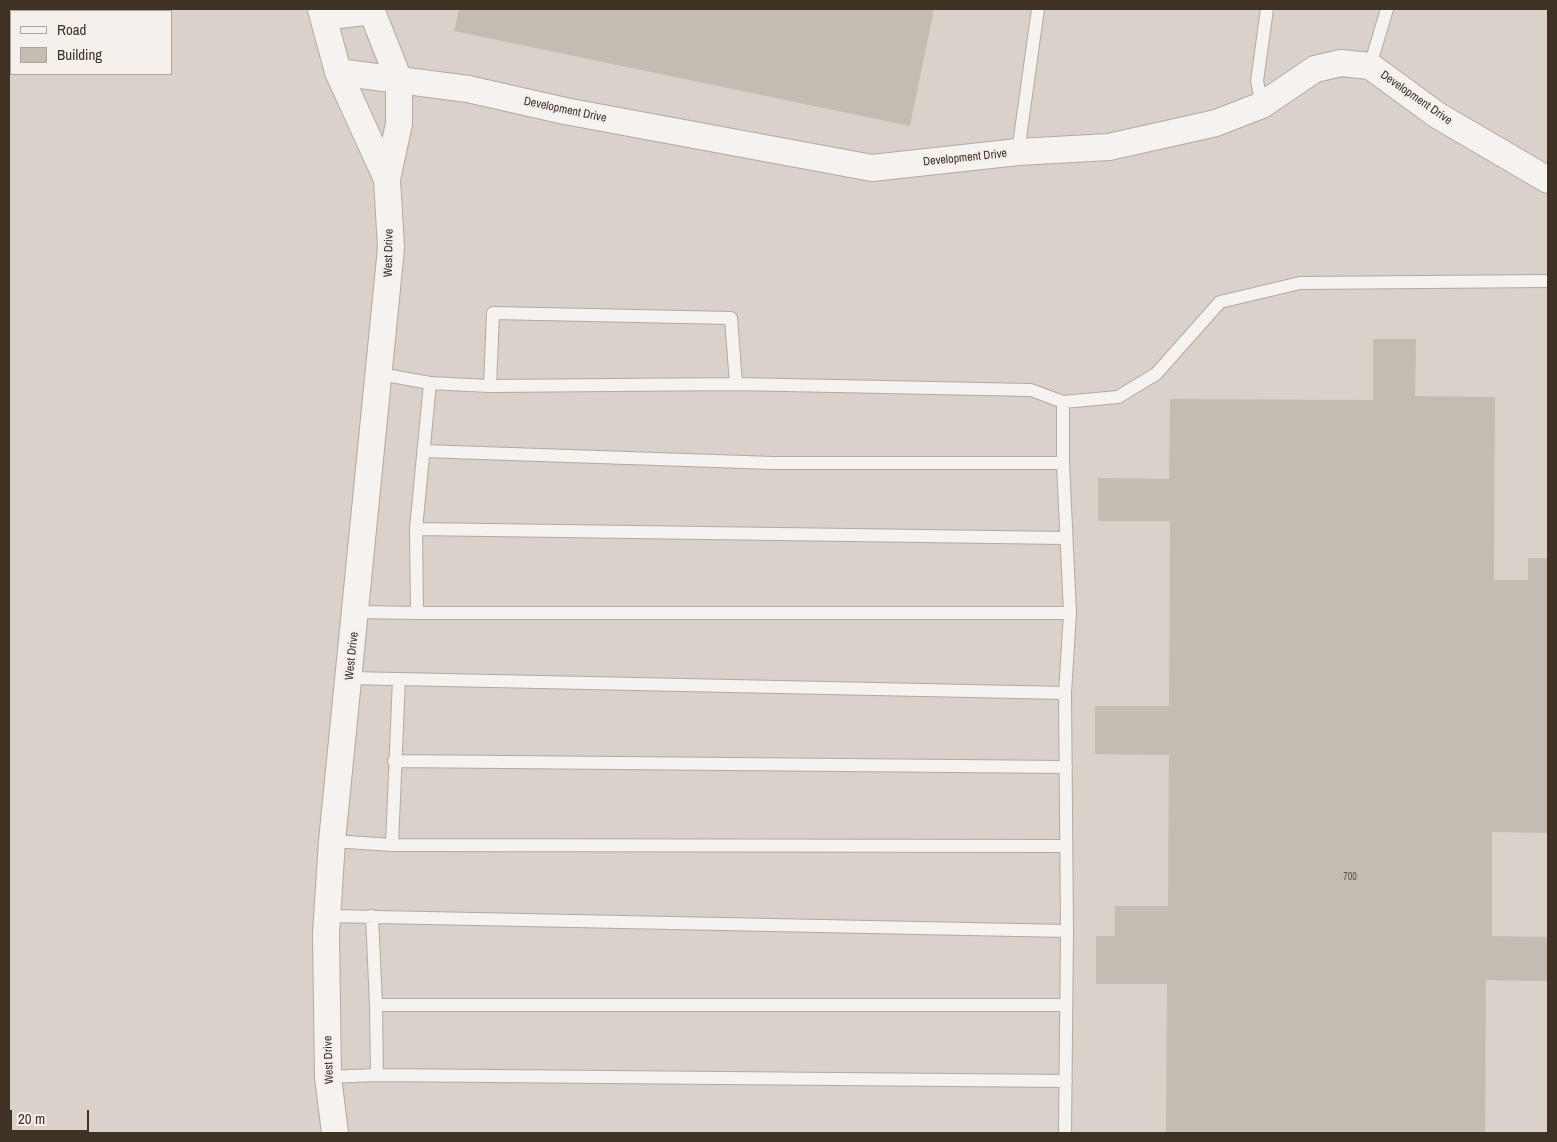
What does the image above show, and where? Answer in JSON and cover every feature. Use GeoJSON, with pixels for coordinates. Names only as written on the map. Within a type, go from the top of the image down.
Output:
{"type":"FeatureCollection","features":[{"type":"Feature","properties":{"kind":"street"},"geometry":{"type":"LineString","coordinates":[[322,13],[372,9]]}},
{"type":"Feature","properties":{"kind":"street","name":"West Drive"},"geometry":{"type":"LineString","coordinates":[[335,1133],[328,1077],[327,916],[332,842],[380,374],[391,248],[386,179],[399,124],[399,80],[372,9]]}},
{"type":"Feature","properties":{"kind":"street","name":"West Drive"},"geometry":{"type":"LineString","coordinates":[[322,13],[338,72],[386,179]]}},
{"type":"Feature","properties":{"kind":"street","name":"Development Drive"},"geometry":{"type":"LineString","coordinates":[[338,72],[468,89],[565,111],[872,168],[1018,152],[1109,148],[1216,123],[1262,105],[1315,70],[1341,62],[1370,66],[1437,115],[1548,180]]}},
{"type":"Feature","properties":{"kind":"lane"},"geometry":{"type":"LineString","coordinates":[[1018,152],[1038,9]]}},
{"type":"Feature","properties":{"kind":"lane"},"geometry":{"type":"LineString","coordinates":[[1262,105],[1257,81],[1267,9]]}},
{"type":"Feature","properties":{"kind":"lane"},"geometry":{"type":"LineString","coordinates":[[1370,66],[1387,9]]}},
{"type":"Feature","properties":{"kind":"lane"},"geometry":{"type":"LineString","coordinates":[[380,374],[430,383],[490,386],[736,384],[1031,390],[1063,402],[1118,397],[1156,374],[1220,302],[1300,284],[1548,281]]}},
{"type":"Feature","properties":{"kind":"lane"},"geometry":{"type":"LineString","coordinates":[[490,386],[493,313],[731,318],[736,384]]}},
{"type":"Feature","properties":{"kind":"lane"},"geometry":{"type":"LineString","coordinates":[[416,613],[416,529],[430,383]]}},
{"type":"Feature","properties":{"kind":"lane"},"geometry":{"type":"LineString","coordinates":[[1063,402],[1063,463],[1070,613],[1065,693],[1067,931],[1065,1133]]}},
{"type":"Feature","properties":{"kind":"lane"},"geometry":{"type":"LineString","coordinates":[[423,451],[774,462],[1063,463]]}},
{"type":"Feature","properties":{"kind":"lane"},"geometry":{"type":"LineString","coordinates":[[416,529],[1066,538]]}},
{"type":"Feature","properties":{"kind":"lane"},"geometry":{"type":"LineString","coordinates":[[356,612],[1070,613]]}},
{"type":"Feature","properties":{"kind":"lane"},"geometry":{"type":"LineString","coordinates":[[349,678],[1065,693]]}},
{"type":"Feature","properties":{"kind":"lane"},"geometry":{"type":"LineString","coordinates":[[392,845],[394,761],[399,679]]}},
{"type":"Feature","properties":{"kind":"lane"},"geometry":{"type":"LineString","coordinates":[[394,761],[1066,767]]}},
{"type":"Feature","properties":{"kind":"lane"},"geometry":{"type":"LineString","coordinates":[[332,842],[392,845],[1066,846]]}},
{"type":"Feature","properties":{"kind":"lane"},"geometry":{"type":"LineString","coordinates":[[327,916],[1067,931]]}},
{"type":"Feature","properties":{"kind":"lane"},"geometry":{"type":"LineString","coordinates":[[372,916],[377,1075]]}},
{"type":"Feature","properties":{"kind":"lane"},"geometry":{"type":"LineString","coordinates":[[376,1005],[1066,1005]]}},
{"type":"Feature","properties":{"kind":"lane"},"geometry":{"type":"LineString","coordinates":[[328,1077],[377,1075],[1066,1080]]}},
{"type":"Feature","properties":{"kind":"shaded area"},"geometry":{"type":"Polygon","coordinates":[[[9,9],[1548,9],[1548,1133],[9,1133],[9,9]]]}},
{"type":"Feature","properties":{"kind":"building"},"geometry":{"type":"Polygon","coordinates":[[[459,9],[934,9],[910,126],[454,31],[459,9]]]}},
{"type":"Feature","properties":{"kind":"building"},"geometry":{"type":"Polygon","coordinates":[[[1373,339],[1416,339],[1415,396],[1495,397],[1494,580],[1528,580],[1528,558],[1548,558],[1548,833],[1492,832],[1492,936],[1548,937],[1548,981],[1486,980],[1485,1133],[1166,1133],[1167,984],[1096,984],[1096,936],[1115,936],[1115,906],[1168,906],[1169,755],[1095,754],[1095,706],[1169,706],[1170,521],[1098,521],[1098,478],[1169,479],[1170,399],[1373,400],[1373,339]]]}}]}
